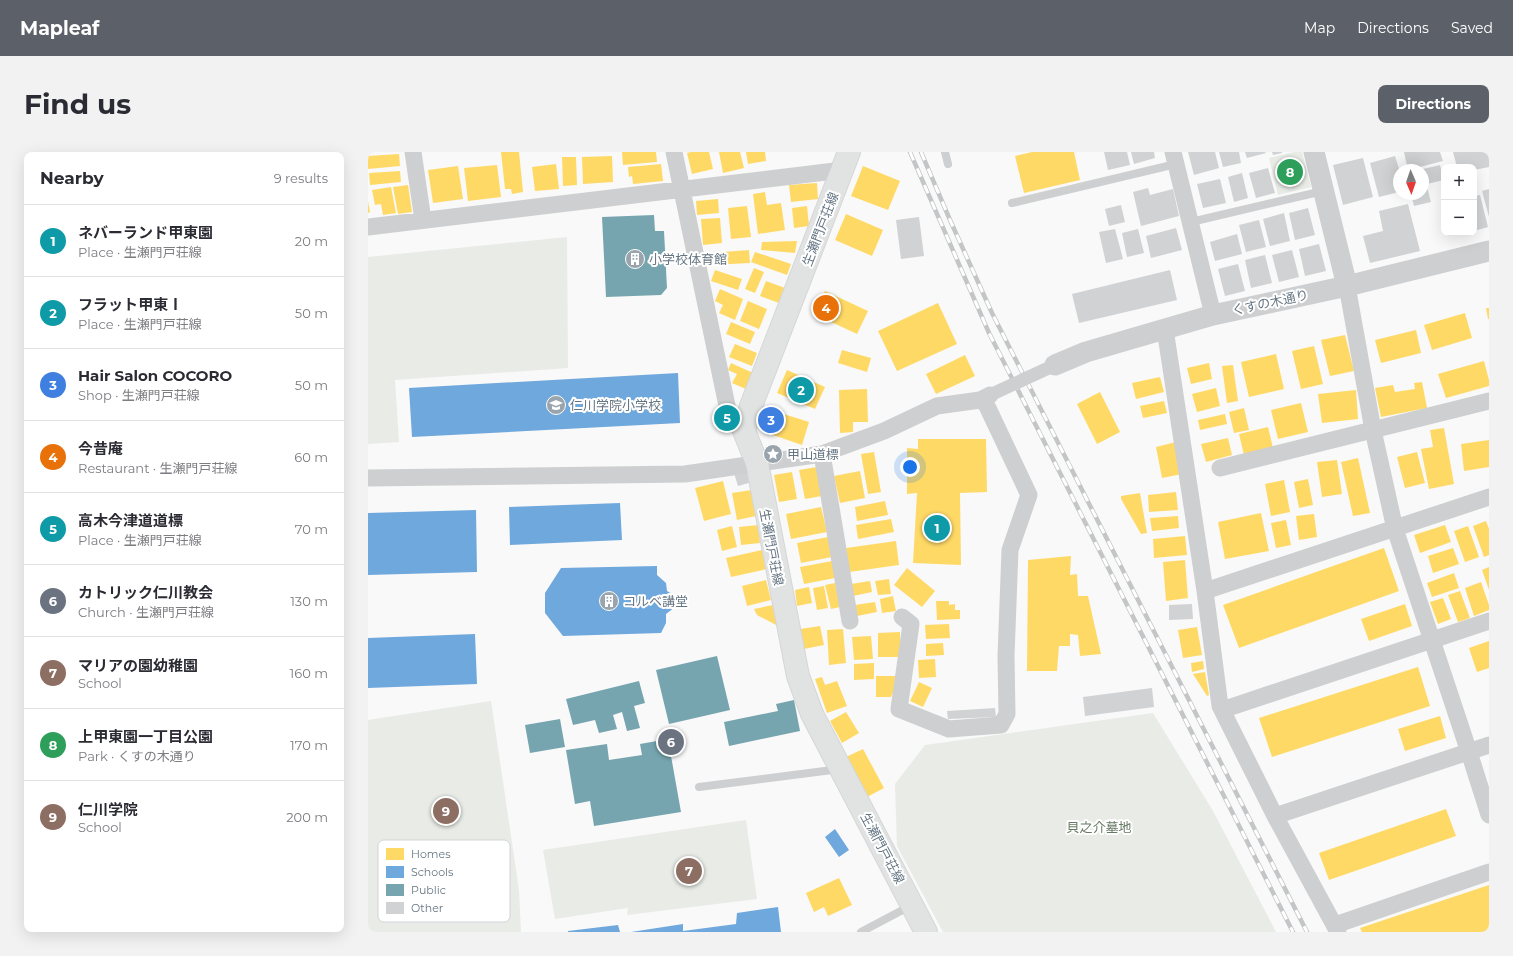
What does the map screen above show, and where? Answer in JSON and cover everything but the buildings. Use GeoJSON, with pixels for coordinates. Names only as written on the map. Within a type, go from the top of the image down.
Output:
{"type":"FeatureCollection","features":[{"type":"Feature","properties":{"kind":"main road","name":"生瀬門戸荘線"},"geometry":{"type":"LineString","coordinates":[[846,161],[751,406],[744,431],[757,463],[798,676],[812,714],[926,932]]}},
{"type":"Feature","properties":{"kind":"street"},"geometry":{"type":"LineString","coordinates":[[413,152],[423,220]]}},
{"type":"Feature","properties":{"kind":"street"},"geometry":{"type":"LineString","coordinates":[[674,152],[730,420],[744,431]]}},
{"type":"Feature","properties":{"kind":"street"},"geometry":{"type":"LineString","coordinates":[[1314,152],[1347,286],[1373,430],[1395,529],[1488,810]]}},
{"type":"Feature","properties":{"kind":"street"},"geometry":{"type":"LineString","coordinates":[[1175,158],[1213,315]]}},
{"type":"Feature","properties":{"kind":"street"},"geometry":{"type":"LineString","coordinates":[[368,227],[682,189],[846,161]]}},
{"type":"Feature","properties":{"kind":"street","name":"くすの木通り"},"geometry":{"type":"LineString","coordinates":[[1055,365],[1086,352],[1213,315],[1347,286],[1489,251]]}},
{"type":"Feature","properties":{"kind":"street"},"geometry":{"type":"LineString","coordinates":[[1165,329],[1205,591],[1220,706],[1275,816],[1336,928],[1489,872]]}},
{"type":"Feature","properties":{"kind":"street"},"geometry":{"type":"LineString","coordinates":[[368,478],[685,474],[822,454],[884,431],[937,406],[985,397],[1055,365]]}},
{"type":"Feature","properties":{"kind":"street"},"geometry":{"type":"LineString","coordinates":[[902,617],[911,624],[899,709],[949,729],[1001,725],[1007,714],[1006,656],[1010,550],[1029,495],[986,404],[985,397]]}},
{"type":"Feature","properties":{"kind":"street"},"geometry":{"type":"LineString","coordinates":[[1220,468],[1489,401]]}},
{"type":"Feature","properties":{"kind":"street"},"geometry":{"type":"LineString","coordinates":[[822,454],[850,621]]}},
{"type":"Feature","properties":{"kind":"street"},"geometry":{"type":"LineString","coordinates":[[1205,591],[1489,497]]}},
{"type":"Feature","properties":{"kind":"street"},"geometry":{"type":"LineString","coordinates":[[1222,710],[1489,620]]}},
{"type":"Feature","properties":{"kind":"street"},"geometry":{"type":"LineString","coordinates":[[1275,816],[1489,745]]}},
{"type":"Feature","properties":{"kind":"lane"},"geometry":{"type":"LineString","coordinates":[[945,152],[948,164]]}},
{"type":"Feature","properties":{"kind":"lane"},"geometry":{"type":"LineString","coordinates":[[1012,204],[1175,158]]}},
{"type":"Feature","properties":{"kind":"lane"},"geometry":{"type":"LineString","coordinates":[[1190,222],[1324,191]]}},
{"type":"Feature","properties":{"kind":"lane"},"geometry":{"type":"LineString","coordinates":[[700,788],[841,769]]}},
{"type":"Feature","properties":{"kind":"lane"},"geometry":{"type":"LineString","coordinates":[[861,932],[912,905]]}},
{"type":"Feature","properties":{"kind":"green space"},"geometry":{"type":"Polygon","coordinates":[[[1294,152],[1302,152],[1311,187],[1278,195],[1269,158],[1294,152]]]}},
{"type":"Feature","properties":{"kind":"green space"},"geometry":{"type":"Polygon","coordinates":[[[567,237],[568,368],[395,380],[399,442],[368,444],[368,257],[567,237]]]}},
{"type":"Feature","properties":{"kind":"green space"},"geometry":{"type":"Polygon","coordinates":[[[491,701],[519,890],[521,932],[368,932],[368,720],[491,701]]]}},
{"type":"Feature","properties":{"kind":"green space","name":"貝之介墓地"},"geometry":{"type":"Polygon","coordinates":[[[1153,713],[1213,811],[1276,932],[943,932],[897,846],[895,784],[925,745],[1153,713]]]}},
{"type":"Feature","properties":{"kind":"green space"},"geometry":{"type":"Polygon","coordinates":[[[746,820],[757,899],[627,915],[628,908],[555,919],[543,850],[746,820]]]}},
{"type":"Feature","properties":{"kind":"railway"},"geometry":{"type":"LineString","coordinates":[[910,152],[989,333],[1293,932]]}},
{"type":"Feature","properties":{"kind":"railway"},"geometry":{"type":"LineString","coordinates":[[921,152],[992,313],[1307,932]]}},
{"type":"Feature","properties":{"kind":"place","name":"上甲東園一丁目公園"},"geometry":{"type":"Point","coordinates":[1290,172]}},
{"type":"Feature","properties":{"kind":"place","name":"小学校体育館"},"geometry":{"type":"Point","coordinates":[635,259]}},
{"type":"Feature","properties":{"kind":"place","name":"今昔庵"},"geometry":{"type":"Point","coordinates":[826,308]}},
{"type":"Feature","properties":{"kind":"place","name":"フラット甲東Ⅰ"},"geometry":{"type":"Point","coordinates":[801,390]}},
{"type":"Feature","properties":{"kind":"place","name":"仁川学院小学校"},"geometry":{"type":"Point","coordinates":[556,405]}},
{"type":"Feature","properties":{"kind":"place","name":"高木今津道道標"},"geometry":{"type":"Point","coordinates":[727,418]}},
{"type":"Feature","properties":{"kind":"place","name":"Hair Salon COCORO"},"geometry":{"type":"Point","coordinates":[771,420]}},
{"type":"Feature","properties":{"kind":"place","name":"甲山道標"},"geometry":{"type":"Point","coordinates":[773,454]}},
{"type":"Feature","properties":{"kind":"place","name":"ネバーランド甲東園"},"geometry":{"type":"Point","coordinates":[937,528]}},
{"type":"Feature","properties":{"kind":"place","name":"コルベ講堂"},"geometry":{"type":"Point","coordinates":[609,601]}},
{"type":"Feature","properties":{"kind":"place","name":"カトリック仁川教会"},"geometry":{"type":"Point","coordinates":[671,742]}},
{"type":"Feature","properties":{"kind":"place","name":"仁川学院"},"geometry":{"type":"Point","coordinates":[446,811]}},
{"type":"Feature","properties":{"kind":"place","name":"マリアの園幼稚園"},"geometry":{"type":"Point","coordinates":[689,871]}}]}
